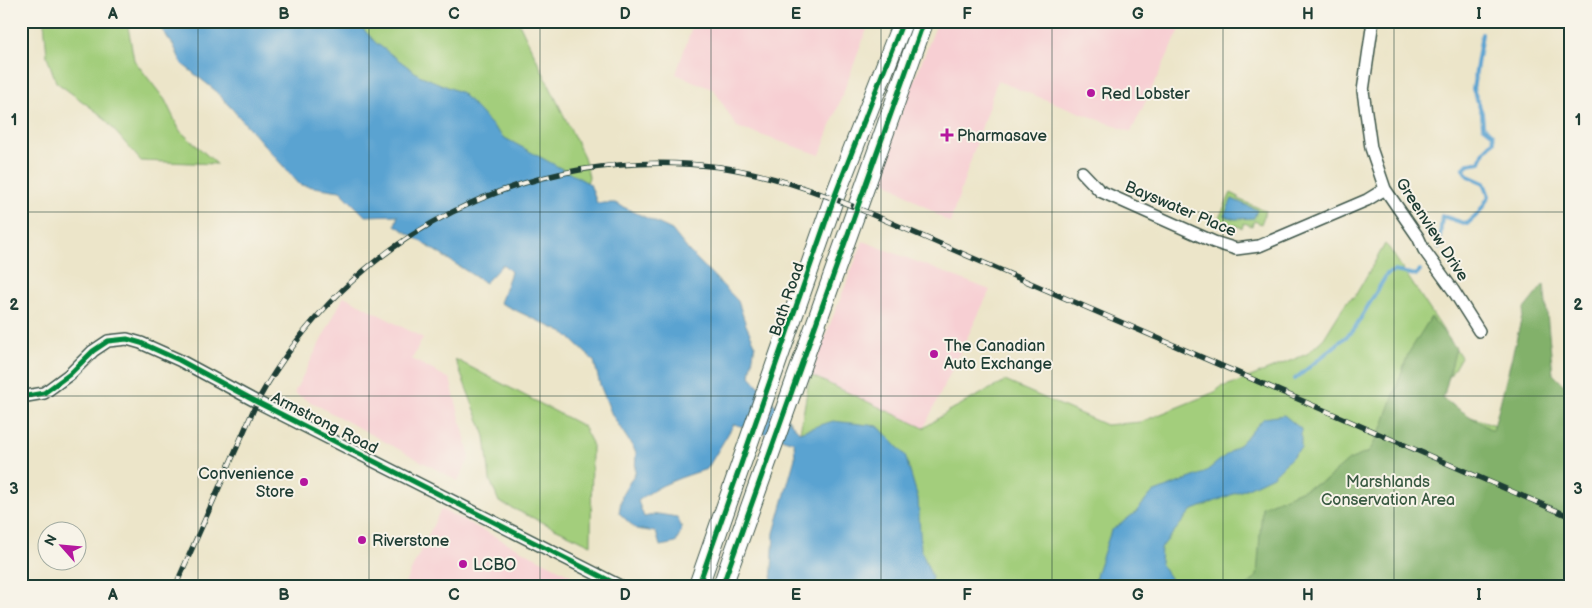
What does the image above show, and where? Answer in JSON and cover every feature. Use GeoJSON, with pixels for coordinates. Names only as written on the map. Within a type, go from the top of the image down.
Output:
{"type":"FeatureCollection","features":[{"type":"Feature","properties":{"kind":"main road"},"geometry":{"type":"LineString","coordinates":[[722,587],[921,29],[901,25]]}},
{"type":"Feature","properties":{"kind":"main road","name":"Bath Road"},"geometry":{"type":"LineString","coordinates":[[698,587],[834,198],[901,25]]}},
{"type":"Feature","properties":{"kind":"street","name":"Greenview Drive"},"geometry":{"type":"LineString","coordinates":[[1373,21],[1363,101],[1371,148],[1385,189],[1479,331]]}},
{"type":"Feature","properties":{"kind":"street","name":"Bayswater Place"},"geometry":{"type":"LineString","coordinates":[[1082,172],[1100,191],[1214,242],[1236,249],[1259,246],[1367,200],[1385,189]]}},
{"type":"Feature","properties":{"kind":"street","name":"Armstrong Road"},"geometry":{"type":"LineString","coordinates":[[21,397],[44,393],[70,374],[94,351],[108,342],[127,339],[141,343],[179,360],[257,402],[622,587]]}},
{"type":"Feature","properties":{"kind":"shaded area"},"geometry":{"type":"Polygon","coordinates":[[[694,21],[870,21],[820,155],[737,127],[714,90],[676,74],[694,21]]]}},
{"type":"Feature","properties":{"kind":"shaded area"},"geometry":{"type":"Polygon","coordinates":[[[938,21],[1184,21],[1131,132],[997,81],[950,223],[876,175],[938,21]]]}},
{"type":"Feature","properties":{"kind":"shaded area"},"geometry":{"type":"Polygon","coordinates":[[[863,241],[990,290],[924,428],[810,375],[863,241]]]}},
{"type":"Feature","properties":{"kind":"shaded area"},"geometry":{"type":"Polygon","coordinates":[[[344,296],[423,338],[412,359],[450,379],[470,457],[458,481],[294,393],[344,296]]]}},
{"type":"Feature","properties":{"kind":"shaded area"},"geometry":{"type":"Polygon","coordinates":[[[441,509],[594,587],[403,587],[441,509]]]}},
{"type":"Feature","properties":{"kind":"green space"},"geometry":{"type":"Polygon","coordinates":[[[44,21],[127,21],[134,60],[165,100],[180,131],[217,164],[141,161],[101,115],[56,82],[47,56],[44,21]]]}},
{"type":"Feature","properties":{"kind":"green space"},"geometry":{"type":"Polygon","coordinates":[[[321,21],[518,21],[584,157],[589,177],[579,206],[321,21]]]}},
{"type":"Feature","properties":{"kind":"green space"},"geometry":{"type":"Polygon","coordinates":[[[1231,193],[1239,197],[1238,199],[1266,211],[1261,224],[1254,221],[1252,226],[1244,223],[1242,228],[1235,225],[1234,228],[1218,220],[1231,193]]]}},
{"type":"Feature","properties":{"kind":"green space","name":"Marshlands Conservation Area"},"geometry":{"type":"Polygon","coordinates":[[[1385,244],[1461,357],[1433,405],[1571,449],[1571,587],[906,587],[800,432],[810,375],[924,428],[949,411],[1005,381],[1106,425],[1141,422],[1215,392],[1221,387],[1307,354],[1324,338],[1347,301],[1355,296],[1385,244]]]}},
{"type":"Feature","properties":{"kind":"green space"},"geometry":{"type":"Polygon","coordinates":[[[1544,284],[1553,374],[1571,392],[1571,587],[1246,587],[1257,576],[1262,507],[1326,480],[1349,460],[1369,452],[1383,426],[1408,354],[1431,317],[1456,348],[1443,399],[1493,431],[1524,309],[1544,284]]]}},
{"type":"Feature","properties":{"kind":"green space"},"geometry":{"type":"Polygon","coordinates":[[[455,359],[583,426],[592,443],[591,545],[499,502],[490,480],[485,436],[455,359]]]}},
{"type":"Feature","properties":{"kind":"water"},"geometry":{"type":"Polygon","coordinates":[[[155,21],[356,21],[376,43],[419,75],[462,93],[503,137],[590,184],[597,203],[615,203],[672,230],[688,250],[738,301],[755,344],[750,376],[799,432],[833,421],[878,426],[905,455],[918,498],[921,550],[932,577],[930,587],[771,587],[774,533],[795,458],[794,442],[734,424],[707,469],[662,486],[638,501],[644,517],[658,514],[677,517],[682,528],[676,543],[660,546],[656,532],[636,529],[619,513],[622,495],[635,473],[636,452],[612,415],[600,385],[594,361],[566,334],[500,303],[511,272],[503,264],[485,283],[395,225],[398,215],[365,216],[340,191],[300,185],[216,91],[182,64],[174,46],[155,21]]]}},
{"type":"Feature","properties":{"kind":"water"},"geometry":{"type":"Polygon","coordinates":[[[1232,199],[1257,210],[1254,218],[1235,219],[1224,216],[1232,199]]]}},
{"type":"Feature","properties":{"kind":"water"},"geometry":{"type":"Polygon","coordinates":[[[1284,415],[1301,429],[1301,448],[1273,476],[1191,511],[1161,548],[1160,563],[1172,581],[1171,587],[1094,587],[1111,531],[1136,512],[1152,493],[1204,473],[1241,443],[1264,418],[1284,415]]]}},
{"type":"Feature","properties":{"kind":"waterway"},"geometry":{"type":"LineString","coordinates":[[1439,247],[1442,216],[1467,224],[1479,213],[1489,196],[1484,183],[1468,176],[1463,169],[1468,164],[1480,162],[1484,151],[1494,141],[1493,134],[1483,126],[1482,113],[1473,89],[1482,34]]}},
{"type":"Feature","properties":{"kind":"waterway"},"geometry":{"type":"LineString","coordinates":[[1295,379],[1353,331],[1387,274],[1394,271],[1416,275],[1420,270]]}},
{"type":"Feature","properties":{"kind":"railway"},"geometry":{"type":"LineString","coordinates":[[175,587],[257,402],[296,342],[342,291],[394,247],[452,212],[515,186],[581,170],[649,163],[720,167],[738,170],[790,183],[840,201],[1571,517]]}},
{"type":"Feature","properties":{"kind":"cycle path"},"geometry":{"type":"LineString","coordinates":[[698,587],[834,198],[903,21]]}},
{"type":"Feature","properties":{"kind":"cycle path"},"geometry":{"type":"LineString","coordinates":[[722,587],[924,21]]}},
{"type":"Feature","properties":{"kind":"cycle path"},"geometry":{"type":"LineString","coordinates":[[21,397],[44,393],[70,374],[93,351],[108,341],[127,339],[141,343],[179,360],[257,402],[622,587]]}},
{"type":"Feature","properties":{"kind":"place","name":"Red Lobster"},"geometry":{"type":"Point","coordinates":[1091,93]}},
{"type":"Feature","properties":{"kind":"place","name":"Pharmasave"},"geometry":{"type":"Point","coordinates":[947,135]}},
{"type":"Feature","properties":{"kind":"place","name":"The Canadian Auto Exchange"},"geometry":{"type":"Point","coordinates":[934,354]}},
{"type":"Feature","properties":{"kind":"place","name":"Convenience Store"},"geometry":{"type":"Point","coordinates":[304,482]}},
{"type":"Feature","properties":{"kind":"place","name":"Riverstone"},"geometry":{"type":"Point","coordinates":[362,540]}},
{"type":"Feature","properties":{"kind":"place","name":"LCBO"},"geometry":{"type":"Point","coordinates":[463,564]}}]}
